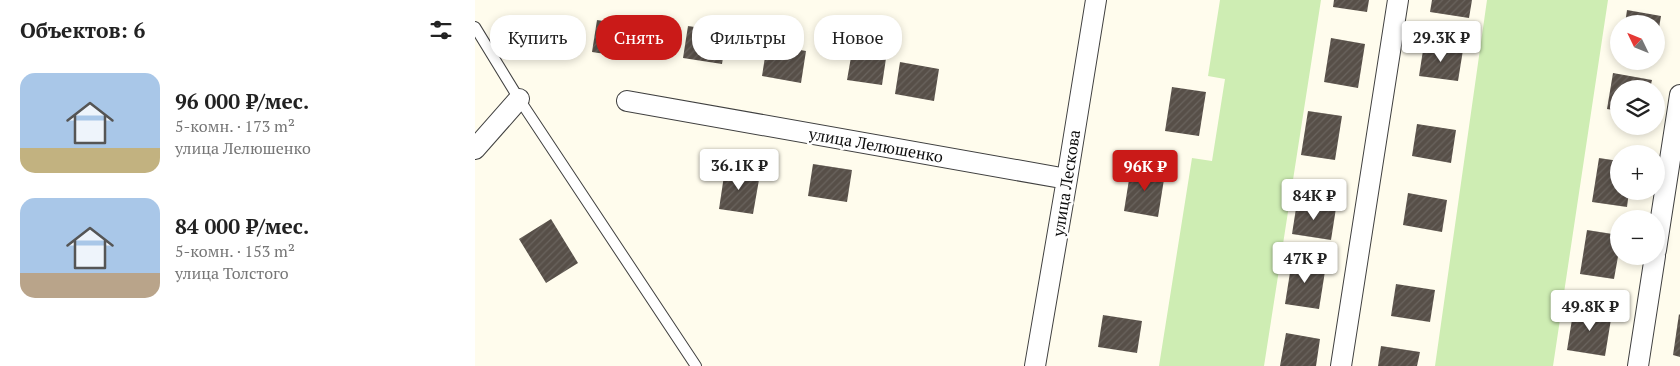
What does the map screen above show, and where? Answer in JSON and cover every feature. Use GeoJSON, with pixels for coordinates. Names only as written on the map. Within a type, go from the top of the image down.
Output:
{"type":"FeatureCollection","features":[{"type":"Feature","properties":{"kind":"street","name":"улица Лескова"},"geometry":{"type":"LineString","coordinates":[[1035,366],[1096,0]]}},
{"type":"Feature","properties":{"kind":"street"},"geometry":{"type":"LineString","coordinates":[[1341,366],[1397,0]]}},
{"type":"Feature","properties":{"kind":"street"},"geometry":{"type":"LineString","coordinates":[[1662,210],[1680,95]]}},
{"type":"Feature","properties":{"kind":"street"},"geometry":{"type":"LineString","coordinates":[[475,149],[519,99]]}},
{"type":"Feature","properties":{"kind":"street","name":"улица Лелюшенко"},"geometry":{"type":"LineString","coordinates":[[627,101],[1067,179]]}},
{"type":"Feature","properties":{"kind":"street"},"geometry":{"type":"LineString","coordinates":[[1638,366],[1654,265]]}},
{"type":"Feature","properties":{"kind":"lane"},"geometry":{"type":"LineString","coordinates":[[475,27],[519,99],[695,366]]}},
{"type":"Feature","properties":{"kind":"green space"},"geometry":{"type":"Polygon","coordinates":[[[1220,0],[1321,0],[1264,366],[1159,366],[1192,158],[1212,161],[1225,79],[1208,76],[1220,0]]]}},
{"type":"Feature","properties":{"kind":"green space"},"geometry":{"type":"Polygon","coordinates":[[[1487,0],[1608,0],[1553,366],[1435,366],[1487,0]]]}},
{"type":"Feature","properties":{"kind":"building"},"geometry":{"type":"Polygon","coordinates":[[[1334,0],[1369,0],[1367,12],[1333,7],[1334,0]]]}},
{"type":"Feature","properties":{"kind":"building"},"geometry":{"type":"Polygon","coordinates":[[[1432,0],[1472,0],[1469,18],[1430,12],[1432,0]]]}},
{"type":"Feature","properties":{"kind":"building"},"geometry":{"type":"Polygon","coordinates":[[[1627,10],[1655,15],[1626,15],[1627,10]]]}},
{"type":"Feature","properties":{"kind":"building"},"geometry":{"type":"Polygon","coordinates":[[[596,26],[596,53],[592,52],[596,26]]]}},
{"type":"Feature","properties":{"kind":"building"},"geometry":{"type":"Polygon","coordinates":[[[688,26],[692,27],[692,59],[683,58],[688,26]]]}},
{"type":"Feature","properties":{"kind":"building"},"geometry":{"type":"Polygon","coordinates":[[[1331,38],[1365,44],[1358,88],[1324,82],[1331,38]]]}},
{"type":"Feature","properties":{"kind":"building"},"geometry":{"type":"Polygon","coordinates":[[[1424,44],[1463,50],[1458,81],[1419,76],[1424,44]]]}},
{"type":"Feature","properties":{"kind":"building"},"geometry":{"type":"Polygon","coordinates":[[[804,51],[806,51],[801,83],[762,76],[764,60],[804,60],[804,51]]]}},
{"type":"Feature","properties":{"kind":"building"},"geometry":{"type":"Polygon","coordinates":[[[696,60],[723,60],[722,64],[696,60]]]}},
{"type":"Feature","properties":{"kind":"building"},"geometry":{"type":"Polygon","coordinates":[[[850,60],[886,60],[882,85],[847,80],[850,60]]]}},
{"type":"Feature","properties":{"kind":"building"},"geometry":{"type":"Polygon","coordinates":[[[900,62],[939,69],[934,101],[895,94],[900,62]]]}},
{"type":"Feature","properties":{"kind":"building"},"geometry":{"type":"Polygon","coordinates":[[[1613,73],[1652,80],[1612,80],[1613,73]]]}},
{"type":"Feature","properties":{"kind":"building"},"geometry":{"type":"Polygon","coordinates":[[[1172,87],[1206,92],[1199,136],[1165,131],[1172,87]]]}},
{"type":"Feature","properties":{"kind":"building"},"geometry":{"type":"Polygon","coordinates":[[[1610,91],[1610,110],[1607,109],[1610,91]]]}},
{"type":"Feature","properties":{"kind":"building"},"geometry":{"type":"Polygon","coordinates":[[[1308,111],[1342,116],[1335,160],[1301,155],[1308,111]]]}},
{"type":"Feature","properties":{"kind":"building"},"geometry":{"type":"Polygon","coordinates":[[[1417,124],[1456,130],[1451,163],[1412,156],[1417,124]]]}},
{"type":"Feature","properties":{"kind":"building"},"geometry":{"type":"Polygon","coordinates":[[[1599,158],[1610,160],[1610,200],[1628,200],[1627,207],[1592,202],[1599,158]]]}},
{"type":"Feature","properties":{"kind":"building"},"geometry":{"type":"Polygon","coordinates":[[[813,164],[852,170],[847,202],[808,196],[813,164]]]}},
{"type":"Feature","properties":{"kind":"building"},"geometry":{"type":"Polygon","coordinates":[[[1131,167],[1165,173],[1158,217],[1124,211],[1131,167]]]}},
{"type":"Feature","properties":{"kind":"building"},"geometry":{"type":"Polygon","coordinates":[[[725,169],[760,174],[753,214],[719,209],[725,169]]]}},
{"type":"Feature","properties":{"kind":"building"},"geometry":{"type":"Polygon","coordinates":[[[1408,193],[1447,200],[1442,232],[1403,225],[1408,193]]]}},
{"type":"Feature","properties":{"kind":"building"},"geometry":{"type":"Polygon","coordinates":[[[1297,202],[1336,208],[1331,240],[1292,234],[1297,202]]]}},
{"type":"Feature","properties":{"kind":"building"},"geometry":{"type":"Polygon","coordinates":[[[551,219],[578,263],[546,283],[519,239],[551,219]]]}},
{"type":"Feature","properties":{"kind":"building"},"geometry":{"type":"Polygon","coordinates":[[[1587,230],[1610,234],[1610,265],[1616,265],[1614,279],[1580,274],[1587,230]]]}},
{"type":"Feature","properties":{"kind":"building"},"geometry":{"type":"Polygon","coordinates":[[[1292,260],[1326,265],[1319,309],[1285,304],[1292,260]]]}},
{"type":"Feature","properties":{"kind":"building"},"geometry":{"type":"Polygon","coordinates":[[[1396,284],[1435,290],[1430,322],[1391,316],[1396,284]]]}},
{"type":"Feature","properties":{"kind":"building"},"geometry":{"type":"Polygon","coordinates":[[[1574,307],[1612,313],[1605,356],[1567,350],[1574,307]]]}},
{"type":"Feature","properties":{"kind":"building"},"geometry":{"type":"Polygon","coordinates":[[[1103,315],[1142,321],[1137,353],[1098,347],[1103,315]]]}},
{"type":"Feature","properties":{"kind":"building"},"geometry":{"type":"Polygon","coordinates":[[[1680,315],[1680,357],[1673,355],[1680,315]]]}},
{"type":"Feature","properties":{"kind":"building"},"geometry":{"type":"Polygon","coordinates":[[[1286,333],[1320,339],[1316,366],[1280,366],[1286,333]]]}},
{"type":"Feature","properties":{"kind":"building"},"geometry":{"type":"Polygon","coordinates":[[[1381,346],[1420,352],[1417,366],[1378,366],[1381,346]]]}}]}
